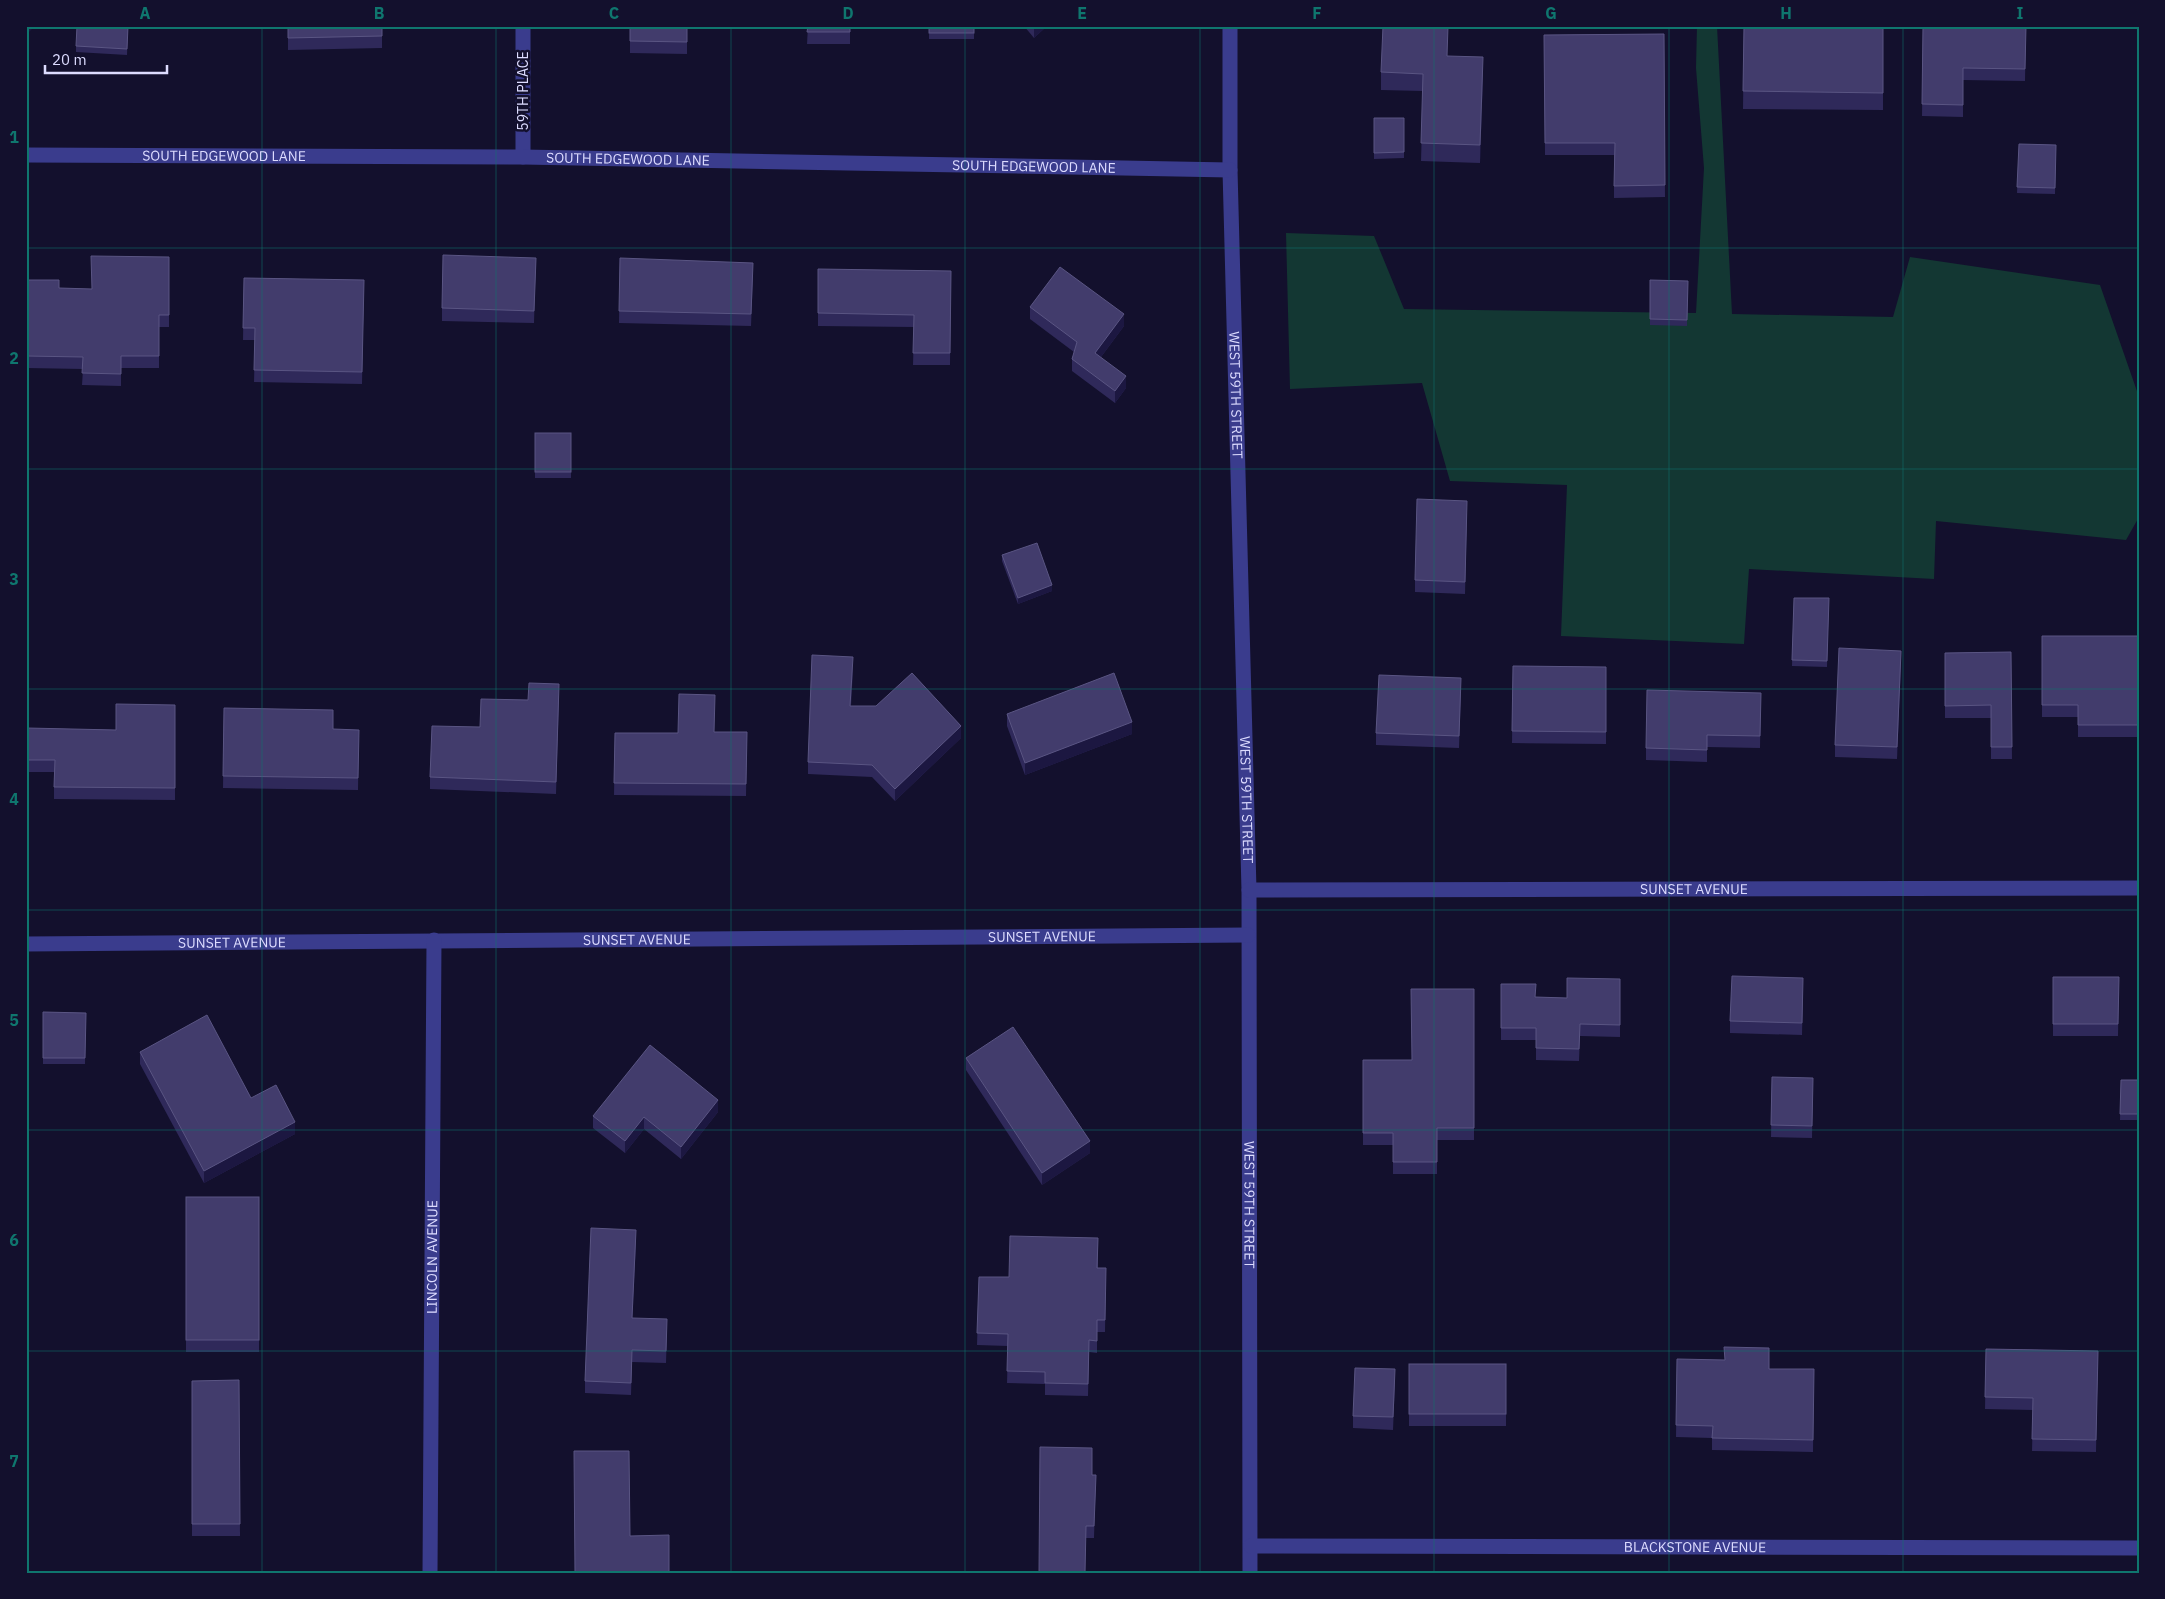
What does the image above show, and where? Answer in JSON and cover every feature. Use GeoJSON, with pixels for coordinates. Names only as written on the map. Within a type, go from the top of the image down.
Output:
{"type":"FeatureCollection","features":[{"type":"Feature","properties":{"kind":"street","name":"59TH PLACE"},"geometry":{"type":"LineString","coordinates":[[523,26],[523,156]]}},
{"type":"Feature","properties":{"kind":"street","name":"WEST 59TH STREET"},"geometry":{"type":"LineString","coordinates":[[1230,26],[1230,170],[1249,890],[1250,1573]]}},
{"type":"Feature","properties":{"kind":"street","name":"SOUTH EDGEWOOD LANE"},"geometry":{"type":"LineString","coordinates":[[26,155],[523,156],[1230,170]]}},
{"type":"Feature","properties":{"kind":"street","name":"SUNSET AVENUE"},"geometry":{"type":"LineString","coordinates":[[1249,890],[2139,888]]}},
{"type":"Feature","properties":{"kind":"street","name":"SUNSET AVENUE"},"geometry":{"type":"LineString","coordinates":[[26,944],[1248,935]]}},
{"type":"Feature","properties":{"kind":"street","name":"LINCOLN AVENUE"},"geometry":{"type":"LineString","coordinates":[[430,1573],[434,940]]}},
{"type":"Feature","properties":{"kind":"street","name":"BLACKSTONE AVENUE"},"geometry":{"type":"LineString","coordinates":[[1251,1546],[2139,1548]]}},
{"type":"Feature","properties":{"kind":"green space"},"geometry":{"type":"Polygon","coordinates":[[[1697,26],[1717,26],[1732,314],[1893,317],[1910,257],[2100,285],[2139,397],[2139,517],[2126,540],[1936,521],[1934,579],[1749,569],[1744,644],[1561,636],[1567,485],[1450,481],[1422,383],[1290,389],[1286,233],[1374,236],[1404,309],[1696,313],[1704,168],[1696,68],[1697,26]]]}},
{"type":"Feature","properties":{"kind":"building"},"geometry":{"type":"Polygon","coordinates":[[[77,26],[128,26],[127,49],[76,46],[77,26]]]}},
{"type":"Feature","properties":{"kind":"building"},"geometry":{"type":"Polygon","coordinates":[[[288,26],[382,26],[382,36],[288,38],[288,26]]]}},
{"type":"Feature","properties":{"kind":"building"},"geometry":{"type":"Polygon","coordinates":[[[630,26],[687,26],[687,42],[630,41],[630,26]]]}},
{"type":"Feature","properties":{"kind":"building"},"geometry":{"type":"Polygon","coordinates":[[[808,26],[850,26],[850,32],[807,32],[808,26]]]}},
{"type":"Feature","properties":{"kind":"building"},"geometry":{"type":"Polygon","coordinates":[[[929,26],[974,26],[974,33],[929,33],[929,26]]]}},
{"type":"Feature","properties":{"kind":"building"},"geometry":{"type":"Polygon","coordinates":[[[1383,26],[1448,26],[1447,56],[1483,57],[1480,145],[1421,143],[1423,74],[1381,72],[1383,26]]]}},
{"type":"Feature","properties":{"kind":"building"},"geometry":{"type":"Polygon","coordinates":[[[1744,26],[1883,26],[1883,93],[1743,91],[1744,26]]]}},
{"type":"Feature","properties":{"kind":"building"},"geometry":{"type":"Polygon","coordinates":[[[1923,26],[2026,26],[2025,69],[1963,68],[1963,105],[1922,104],[1923,26]]]}},
{"type":"Feature","properties":{"kind":"building"},"geometry":{"type":"Polygon","coordinates":[[[1664,34],[1665,185],[1614,186],[1615,143],[1545,143],[1544,35],[1664,34]]]}},
{"type":"Feature","properties":{"kind":"building"},"geometry":{"type":"Polygon","coordinates":[[[1374,118],[1404,118],[1404,152],[1374,153],[1374,118]]]}},
{"type":"Feature","properties":{"kind":"building"},"geometry":{"type":"Polygon","coordinates":[[[2019,144],[2056,145],[2055,188],[2017,187],[2019,144]]]}},
{"type":"Feature","properties":{"kind":"building"},"geometry":{"type":"Polygon","coordinates":[[[443,255],[536,258],[534,311],[442,308],[443,255]]]}},
{"type":"Feature","properties":{"kind":"building"},"geometry":{"type":"Polygon","coordinates":[[[91,256],[169,257],[169,315],[159,315],[159,356],[121,356],[121,374],[82,373],[83,357],[26,356],[26,280],[59,280],[59,288],[92,289],[91,256]]]}},
{"type":"Feature","properties":{"kind":"building"},"geometry":{"type":"Polygon","coordinates":[[[620,258],[753,263],[751,314],[619,311],[620,258]]]}},
{"type":"Feature","properties":{"kind":"building"},"geometry":{"type":"Polygon","coordinates":[[[1060,267],[1124,314],[1095,353],[1126,376],[1115,391],[1072,359],[1077,342],[1030,307],[1060,267]]]}},
{"type":"Feature","properties":{"kind":"building"},"geometry":{"type":"Polygon","coordinates":[[[818,269],[951,271],[950,353],[913,353],[914,315],[818,313],[818,269]]]}},
{"type":"Feature","properties":{"kind":"building"},"geometry":{"type":"Polygon","coordinates":[[[244,278],[364,280],[362,372],[254,370],[255,328],[243,328],[244,278]]]}},
{"type":"Feature","properties":{"kind":"building"},"geometry":{"type":"Polygon","coordinates":[[[1650,280],[1688,281],[1687,320],[1650,319],[1650,280]]]}},
{"type":"Feature","properties":{"kind":"building"},"geometry":{"type":"Polygon","coordinates":[[[535,433],[571,433],[571,472],[535,472],[535,433]]]}},
{"type":"Feature","properties":{"kind":"building"},"geometry":{"type":"Polygon","coordinates":[[[1417,499],[1467,501],[1465,582],[1415,580],[1417,499]]]}},
{"type":"Feature","properties":{"kind":"building"},"geometry":{"type":"Polygon","coordinates":[[[1037,543],[1052,585],[1018,598],[1002,555],[1037,543]]]}},
{"type":"Feature","properties":{"kind":"building"},"geometry":{"type":"Polygon","coordinates":[[[1794,598],[1829,598],[1827,661],[1792,660],[1794,598]]]}},
{"type":"Feature","properties":{"kind":"building"},"geometry":{"type":"Polygon","coordinates":[[[2042,636],[2139,636],[2139,725],[2078,725],[2078,705],[2042,705],[2042,636]]]}},
{"type":"Feature","properties":{"kind":"building"},"geometry":{"type":"Polygon","coordinates":[[[1839,648],[1901,651],[1897,747],[1835,745],[1839,648]]]}},
{"type":"Feature","properties":{"kind":"building"},"geometry":{"type":"Polygon","coordinates":[[[2011,652],[2012,747],[1991,747],[1991,705],[1945,706],[1945,653],[2011,652]]]}},
{"type":"Feature","properties":{"kind":"building"},"geometry":{"type":"Polygon","coordinates":[[[812,655],[853,657],[850,706],[876,706],[912,673],[961,726],[895,789],[872,765],[808,762],[812,655]]]}},
{"type":"Feature","properties":{"kind":"building"},"geometry":{"type":"Polygon","coordinates":[[[1513,666],[1606,667],[1606,732],[1512,731],[1513,666]]]}},
{"type":"Feature","properties":{"kind":"building"},"geometry":{"type":"Polygon","coordinates":[[[1114,673],[1132,722],[1025,763],[1007,714],[1114,673]]]}},
{"type":"Feature","properties":{"kind":"building"},"geometry":{"type":"Polygon","coordinates":[[[1379,675],[1461,678],[1459,736],[1376,733],[1379,675]]]}},
{"type":"Feature","properties":{"kind":"building"},"geometry":{"type":"Polygon","coordinates":[[[529,683],[559,684],[556,782],[430,777],[432,726],[480,727],[481,699],[528,700],[529,683]]]}},
{"type":"Feature","properties":{"kind":"building"},"geometry":{"type":"Polygon","coordinates":[[[1647,690],[1761,693],[1760,736],[1707,735],[1707,750],[1646,748],[1647,690]]]}},
{"type":"Feature","properties":{"kind":"building"},"geometry":{"type":"Polygon","coordinates":[[[679,694],[715,695],[714,732],[747,732],[746,784],[614,783],[615,733],[678,733],[679,694]]]}},
{"type":"Feature","properties":{"kind":"building"},"geometry":{"type":"Polygon","coordinates":[[[116,704],[175,705],[175,788],[54,787],[55,760],[27,760],[27,728],[116,730],[116,704]]]}},
{"type":"Feature","properties":{"kind":"building"},"geometry":{"type":"Polygon","coordinates":[[[224,708],[333,710],[333,729],[359,730],[358,778],[223,776],[224,708]]]}},
{"type":"Feature","properties":{"kind":"building"},"geometry":{"type":"Polygon","coordinates":[[[1732,976],[1803,978],[1802,1023],[1730,1021],[1732,976]]]}},
{"type":"Feature","properties":{"kind":"building"},"geometry":{"type":"Polygon","coordinates":[[[2053,977],[2119,977],[2118,1024],[2053,1024],[2053,977]]]}},
{"type":"Feature","properties":{"kind":"building"},"geometry":{"type":"Polygon","coordinates":[[[1567,978],[1620,979],[1620,1025],[1580,1024],[1579,1049],[1536,1048],[1536,1028],[1501,1028],[1501,984],[1536,984],[1535,997],[1567,998],[1567,978]]]}},
{"type":"Feature","properties":{"kind":"building"},"geometry":{"type":"Polygon","coordinates":[[[1411,989],[1474,989],[1474,1128],[1437,1128],[1437,1162],[1393,1162],[1393,1133],[1363,1133],[1363,1060],[1412,1060],[1411,989]]]}},
{"type":"Feature","properties":{"kind":"building"},"geometry":{"type":"Polygon","coordinates":[[[43,1012],[86,1013],[85,1058],[43,1058],[43,1012]]]}},
{"type":"Feature","properties":{"kind":"building"},"geometry":{"type":"Polygon","coordinates":[[[207,1015],[251,1098],[276,1085],[295,1122],[204,1171],[140,1052],[207,1015]]]}},
{"type":"Feature","properties":{"kind":"building"},"geometry":{"type":"Polygon","coordinates":[[[1013,1027],[1090,1141],[1042,1173],[966,1058],[1013,1027]]]}},
{"type":"Feature","properties":{"kind":"building"},"geometry":{"type":"Polygon","coordinates":[[[650,1045],[718,1100],[681,1147],[644,1117],[625,1141],[593,1116],[650,1045]]]}},
{"type":"Feature","properties":{"kind":"building"},"geometry":{"type":"Polygon","coordinates":[[[1772,1077],[1813,1078],[1812,1126],[1771,1125],[1772,1077]]]}},
{"type":"Feature","properties":{"kind":"building"},"geometry":{"type":"Polygon","coordinates":[[[2121,1080],[2139,1080],[2139,1114],[2120,1114],[2121,1080]]]}},
{"type":"Feature","properties":{"kind":"building"},"geometry":{"type":"Polygon","coordinates":[[[186,1197],[259,1197],[259,1340],[186,1340],[186,1197]]]}},
{"type":"Feature","properties":{"kind":"building"},"geometry":{"type":"Polygon","coordinates":[[[591,1228],[636,1230],[632,1318],[667,1319],[666,1351],[632,1350],[631,1383],[585,1381],[591,1228]]]}},
{"type":"Feature","properties":{"kind":"building"},"geometry":{"type":"Polygon","coordinates":[[[1010,1236],[1098,1238],[1097,1268],[1106,1268],[1105,1320],[1097,1320],[1097,1341],[1089,1340],[1088,1384],[1045,1383],[1045,1372],[1007,1371],[1008,1334],[977,1333],[979,1277],[1009,1277],[1010,1236]]]}},
{"type":"Feature","properties":{"kind":"building"},"geometry":{"type":"Polygon","coordinates":[[[1724,1347],[1769,1348],[1769,1369],[1814,1369],[1813,1440],[1712,1438],[1713,1426],[1676,1425],[1677,1359],[1725,1360],[1724,1347]]]}},
{"type":"Feature","properties":{"kind":"building"},"geometry":{"type":"Polygon","coordinates":[[[1986,1349],[2098,1351],[2096,1440],[2032,1439],[2033,1398],[1985,1397],[1986,1349]]]}},
{"type":"Feature","properties":{"kind":"building"},"geometry":{"type":"Polygon","coordinates":[[[1409,1364],[1506,1364],[1506,1414],[1409,1414],[1409,1364]]]}},
{"type":"Feature","properties":{"kind":"building"},"geometry":{"type":"Polygon","coordinates":[[[1355,1368],[1395,1369],[1393,1417],[1353,1416],[1355,1368]]]}},
{"type":"Feature","properties":{"kind":"building"},"geometry":{"type":"Polygon","coordinates":[[[239,1380],[240,1524],[192,1524],[192,1381],[239,1380]]]}},
{"type":"Feature","properties":{"kind":"building"},"geometry":{"type":"Polygon","coordinates":[[[1040,1447],[1092,1448],[1092,1475],[1096,1475],[1094,1526],[1086,1526],[1085,1573],[1039,1573],[1040,1447]]]}},
{"type":"Feature","properties":{"kind":"building"},"geometry":{"type":"Polygon","coordinates":[[[574,1451],[629,1451],[630,1536],[669,1535],[669,1573],[575,1573],[574,1451]]]}}]}
